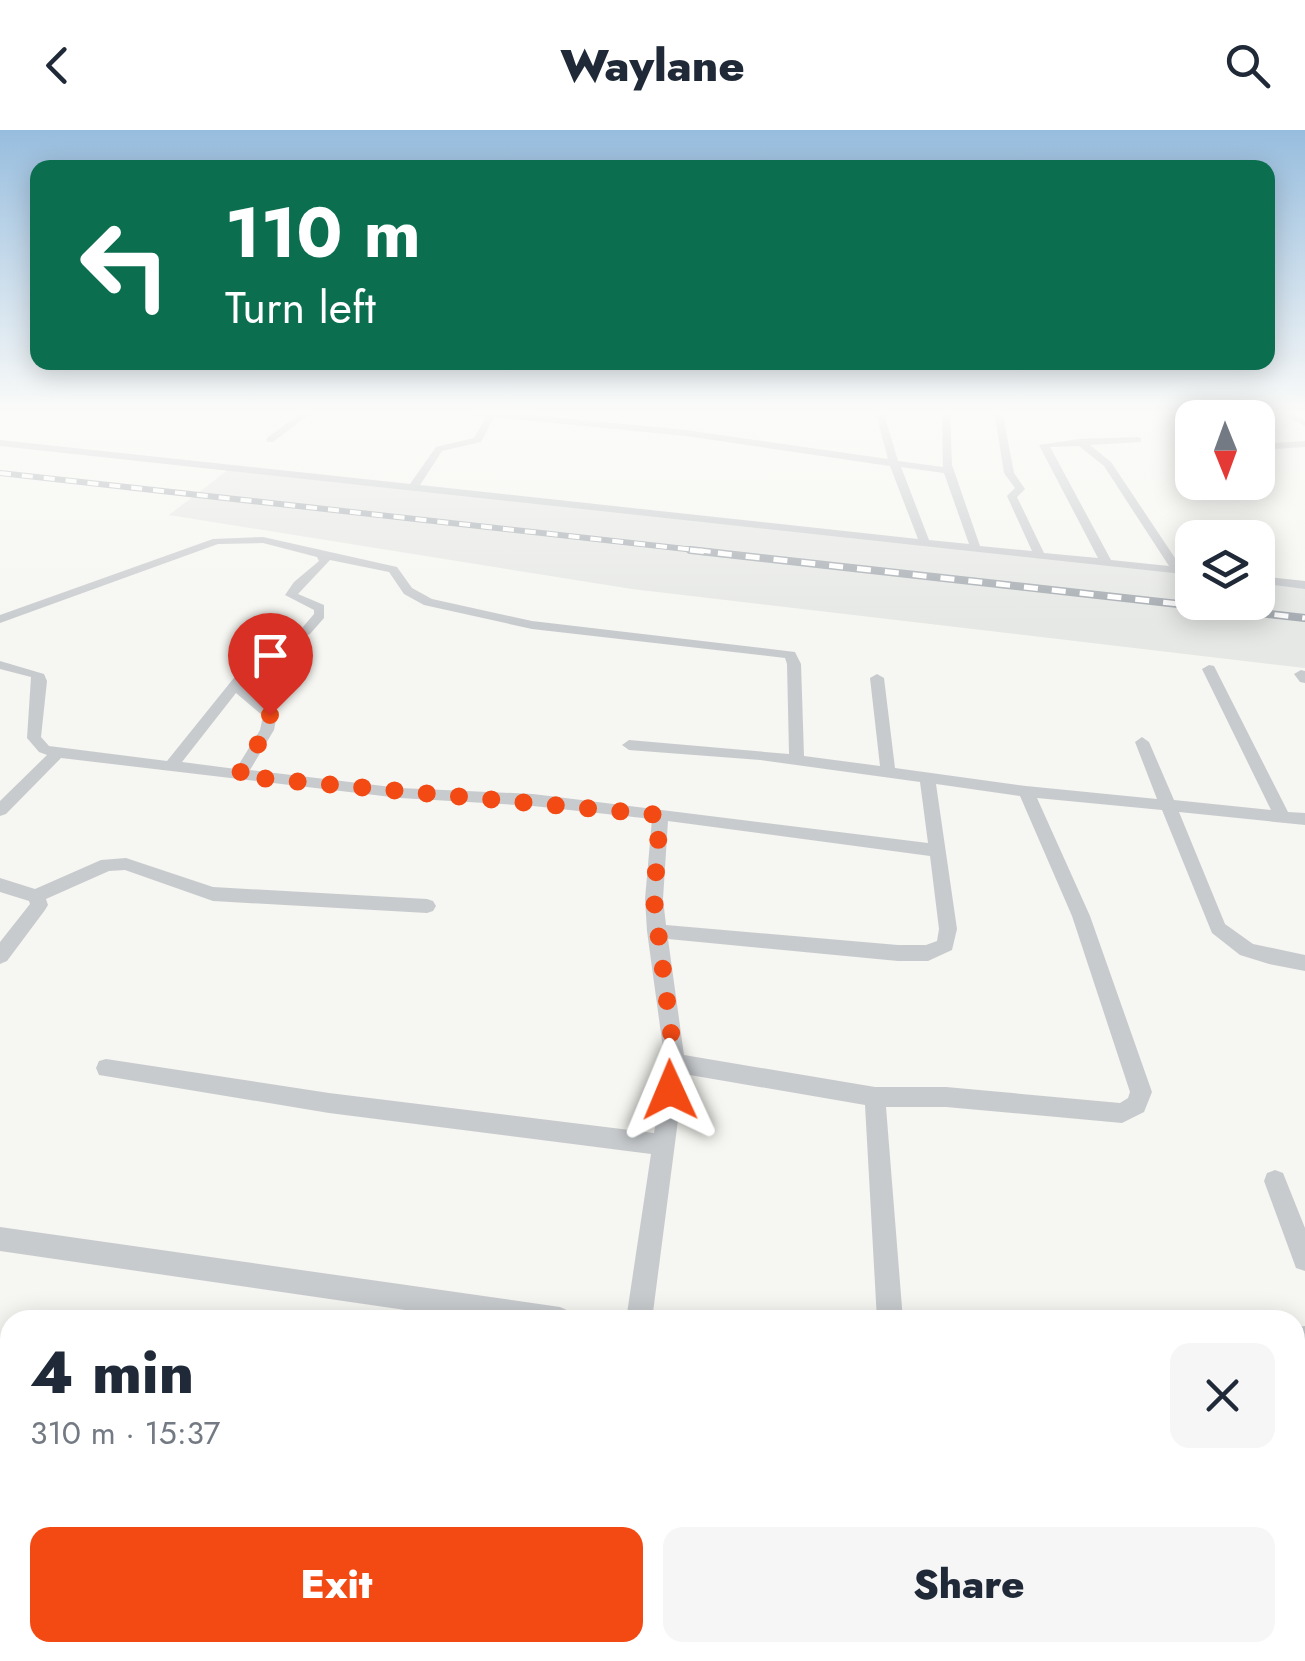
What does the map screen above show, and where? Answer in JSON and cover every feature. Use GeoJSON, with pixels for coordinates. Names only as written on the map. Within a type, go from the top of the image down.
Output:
{"type":"FeatureCollection","features":[{"type":"Feature","properties":{"kind":"street"},"geometry":{"type":"LineString","coordinates":[[343,481],[1175,570]]}},
{"type":"Feature","properties":{"kind":"street"},"geometry":{"type":"LineString","coordinates":[[412,489],[417,481]]}},
{"type":"Feature","properties":{"kind":"street"},"geometry":{"type":"LineString","coordinates":[[902,481],[925,543]]}},
{"type":"Feature","properties":{"kind":"street"},"geometry":{"type":"LineString","coordinates":[[951,481],[976,548]]}},
{"type":"Feature","properties":{"kind":"street"},"geometry":{"type":"LineString","coordinates":[[1015,481],[1020,489],[1012,496],[1040,557]]}},
{"type":"Feature","properties":{"kind":"street"},"geometry":{"type":"LineString","coordinates":[[1062,481],[1106,562]]}},
{"type":"Feature","properties":{"kind":"street"},"geometry":{"type":"LineString","coordinates":[[1119,481],[1175,568]]}},
{"type":"Feature","properties":{"kind":"street"},"geometry":{"type":"LineString","coordinates":[[0,619],[217,542],[264,540],[393,569],[408,591],[428,602],[532,625],[790,656],[794,664],[797,760]]}},
{"type":"Feature","properties":{"kind":"street"},"geometry":{"type":"LineString","coordinates":[[169,768],[270,645],[306,632],[313,624],[320,608],[291,594],[297,584],[326,561],[322,555]]}},
{"type":"Feature","properties":{"kind":"street"},"geometry":{"type":"LineString","coordinates":[[1275,582],[1305,585]]}},
{"type":"Feature","properties":{"kind":"street"},"geometry":{"type":"LineString","coordinates":[[0,665],[37,674],[40,681],[34,738],[44,749],[58,753],[238,776],[660,815],[938,850]]}},
{"type":"Feature","properties":{"kind":"street"},"geometry":{"type":"LineString","coordinates":[[1210,668],[1284,817]]}},
{"type":"Feature","properties":{"kind":"street"},"geometry":{"type":"LineString","coordinates":[[877,678],[888,772]]}},
{"type":"Feature","properties":{"kind":"street"},"geometry":{"type":"LineString","coordinates":[[235,686],[270,715],[267,730],[238,776]]}},
{"type":"Feature","properties":{"kind":"street"},"geometry":{"type":"LineString","coordinates":[[1142,742],[1218,928],[1230,942],[1254,953],[1305,963]]}},
{"type":"Feature","properties":{"kind":"street"},"geometry":{"type":"LineString","coordinates":[[629,744],[1305,819]]}},
{"type":"Feature","properties":{"kind":"street"},"geometry":{"type":"LineString","coordinates":[[0,810],[58,753]]}},
{"type":"Feature","properties":{"kind":"street"},"geometry":{"type":"LineString","coordinates":[[656,931],[928,952],[945,945],[948,929],[927,777]]}},
{"type":"Feature","properties":{"kind":"street"},"geometry":{"type":"LineString","coordinates":[[675,1063],[875,1098],[946,1097],[1122,1113],[1136,1105],[1141,1092],[1081,916],[1026,791]]}},
{"type":"Feature","properties":{"kind":"street"},"geometry":{"type":"LineString","coordinates":[[641,1310],[675,1063],[654,900],[660,815]]}},
{"type":"Feature","properties":{"kind":"street"},"geometry":{"type":"LineString","coordinates":[[0,885],[36,896],[107,865],[126,864],[213,894],[427,906]]}},
{"type":"Feature","properties":{"kind":"street"},"geometry":{"type":"LineString","coordinates":[[0,956],[32,917],[39,905],[36,896]]}},
{"type":"Feature","properties":{"kind":"street"},"geometry":{"type":"LineString","coordinates":[[106,1068],[329,1103],[662,1145]]}},
{"type":"Feature","properties":{"kind":"street"},"geometry":{"type":"LineString","coordinates":[[875,1098],[889,1310]]}},
{"type":"Feature","properties":{"kind":"street"},"geometry":{"type":"LineString","coordinates":[[1275,1182],[1305,1259]]}},
{"type":"Feature","properties":{"kind":"street"},"geometry":{"type":"LineString","coordinates":[[0,1239],[491,1310]]}},
{"type":"Feature","properties":{"kind":"shaded area"},"geometry":{"type":"Polygon","coordinates":[[[213,481],[334,481],[1175,572],[1175,620],[1275,620],[1275,583],[1305,586],[1305,668],[632,589],[169,515],[213,481]]]}},
{"type":"Feature","properties":{"kind":"railway"},"geometry":{"type":"LineString","coordinates":[[76,481],[713,552]]}},
{"type":"Feature","properties":{"kind":"railway"},"geometry":{"type":"LineString","coordinates":[[690,550],[1305,618]]}},
{"type":"Feature","properties":{"kind":"route"},"geometry":{"type":"LineString","coordinates":[[270,715],[267,730],[238,776],[534,800],[660,815],[654,900],[675,1063],[670,1090]]}}]}
